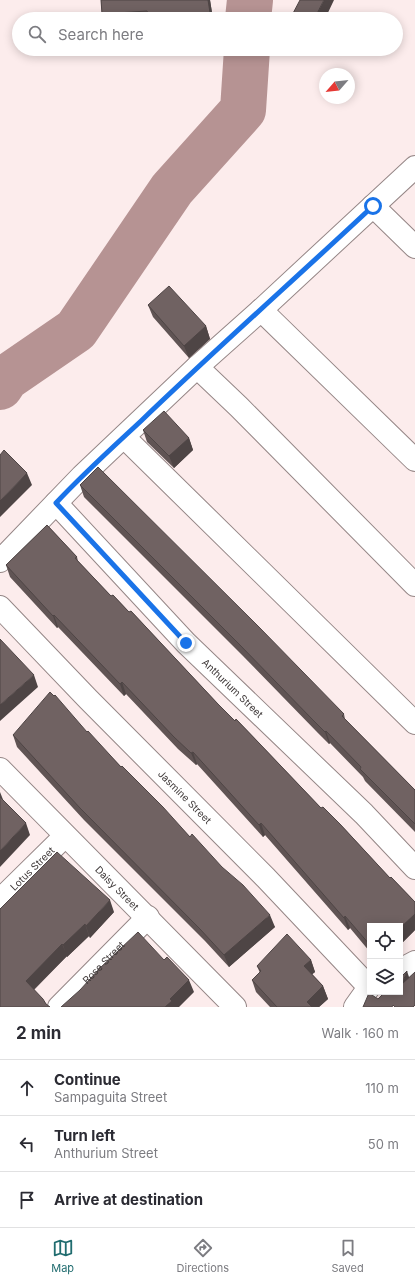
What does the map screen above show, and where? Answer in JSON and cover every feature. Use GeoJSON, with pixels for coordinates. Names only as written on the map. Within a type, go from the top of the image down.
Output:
{"type":"FeatureCollection","features":[{"type":"Feature","properties":{"kind":"street"},"geometry":{"type":"LineString","coordinates":[[0,561],[82,476],[124,436],[415,167]]}},
{"type":"Feature","properties":{"kind":"street"},"geometry":{"type":"LineString","coordinates":[[373,206],[415,247]]}},
{"type":"Feature","properties":{"kind":"street"},"geometry":{"type":"LineString","coordinates":[[261,310],[415,460]]}},
{"type":"Feature","properties":{"kind":"street"},"geometry":{"type":"LineString","coordinates":[[197,367],[239,407],[415,585]]}},
{"type":"Feature","properties":{"kind":"street"},"geometry":{"type":"LineString","coordinates":[[124,436],[415,723]]}},
{"type":"Feature","properties":{"kind":"street","name":"Anthurium Street"},"geometry":{"type":"LineString","coordinates":[[56,503],[186,643],[364,814],[415,868]]}},
{"type":"Feature","properties":{"kind":"street","name":"Jasmine Street"},"geometry":{"type":"LineString","coordinates":[[0,607],[266,878],[367,984]]}},
{"type":"Feature","properties":{"kind":"street","name":"Daisy Street"},"geometry":{"type":"LineString","coordinates":[[0,769],[64,836],[148,917],[224,1003]]}},
{"type":"Feature","properties":{"kind":"street","name":"Lotus Street"},"geometry":{"type":"LineString","coordinates":[[0,900],[64,836]]}},
{"type":"Feature","properties":{"kind":"street","name":"Rose Street"},"geometry":{"type":"LineString","coordinates":[[59,1007],[148,917]]}},
{"type":"Feature","properties":{"kind":"street"},"geometry":{"type":"LineString","coordinates":[[403,968],[415,962]]}},
{"type":"Feature","properties":{"kind":"street"},"geometry":{"type":"LineString","coordinates":[[355,1007],[367,989]]}},
{"type":"Feature","properties":{"kind":"building"},"geometry":{"type":"Polygon","coordinates":[[[101,0],[208,0],[210,12],[147,11],[102,12],[101,0]]]}},
{"type":"Feature","properties":{"kind":"building"},"geometry":{"type":"Polygon","coordinates":[[[300,0],[324,0],[318,12],[294,12],[300,0]]]}},
{"type":"Feature","properties":{"kind":"building"},"geometry":{"type":"Polygon","coordinates":[[[169,286],[206,326],[184,346],[148,305],[169,286]]]}},
{"type":"Feature","properties":{"kind":"building"},"geometry":{"type":"Polygon","coordinates":[[[164,411],[189,438],[169,456],[143,430],[164,411]]]}},
{"type":"Feature","properties":{"kind":"building"},"geometry":{"type":"Polygon","coordinates":[[[4,450],[27,473],[0,501],[0,455],[4,450]]]}},
{"type":"Feature","properties":{"kind":"building"},"geometry":{"type":"Polygon","coordinates":[[[98,467],[259,627],[344,714],[342,716],[415,790],[415,824],[360,769],[361,767],[326,731],[325,732],[312,719],[80,485],[98,467]]]}},
{"type":"Feature","properties":{"kind":"building"},"geometry":{"type":"Polygon","coordinates":[[[47,525],[77,557],[75,558],[111,596],[113,595],[129,612],[131,611],[218,704],[235,721],[236,719],[321,808],[323,807],[340,824],[390,878],[391,877],[415,902],[415,914],[403,925],[403,923],[367,923],[367,942],[345,916],[344,918],[261,823],[259,825],[193,752],[191,753],[174,737],[122,682],[120,684],[54,615],[53,616],[6,565],[47,525]]]}},
{"type":"Feature","properties":{"kind":"building"},"geometry":{"type":"Polygon","coordinates":[[[0,639],[34,675],[0,705],[0,639]]]}},
{"type":"Feature","properties":{"kind":"building"},"geometry":{"type":"Polygon","coordinates":[[[50,692],[54,696],[55,695],[87,732],[88,731],[121,767],[122,766],[163,807],[190,837],[192,834],[222,867],[243,885],[270,915],[224,955],[80,808],[13,735],[50,692]]]}},
{"type":"Feature","properties":{"kind":"building"},"geometry":{"type":"Polygon","coordinates":[[[0,797],[26,823],[0,851],[0,797]]]}},
{"type":"Feature","properties":{"kind":"building"},"geometry":{"type":"Polygon","coordinates":[[[57,852],[110,900],[86,926],[85,924],[63,945],[62,944],[26,981],[50,1007],[0,1007],[0,909],[57,852]]]}},
{"type":"Feature","properties":{"kind":"building"},"geometry":{"type":"Polygon","coordinates":[[[138,932],[164,960],[167,957],[189,980],[170,999],[172,1001],[165,1007],[61,1007],[80,990],[100,968],[138,932]]]}},
{"type":"Feature","properties":{"kind":"building"},"geometry":{"type":"Polygon","coordinates":[[[287,934],[311,960],[304,966],[323,986],[307,1002],[312,1007],[277,1007],[252,980],[261,971],[257,966],[287,934]]]}},
{"type":"Feature","properties":{"kind":"building"},"geometry":{"type":"Polygon","coordinates":[[[407,971],[403,981],[403,975],[407,971]]]}},
{"type":"Feature","properties":{"kind":"building"},"geometry":{"type":"Polygon","coordinates":[[[415,972],[415,1005],[413,1007],[395,1007],[393,1005],[392,1007],[363,1007],[368,995],[372,995],[378,999],[382,995],[403,995],[403,983],[415,972]]]}},
{"type":"Feature","properties":{"kind":"waterway"},"geometry":{"type":"LineString","coordinates":[[249,12],[250,0]]}},
{"type":"Feature","properties":{"kind":"waterway"},"geometry":{"type":"LineString","coordinates":[[0,387],[6,378],[76,330],[172,189],[243,110],[247,56]]}},
{"type":"Feature","properties":{"kind":"route"},"geometry":{"type":"LineString","coordinates":[[186,643],[56,503],[82,476],[197,367],[373,206]]}}]}
